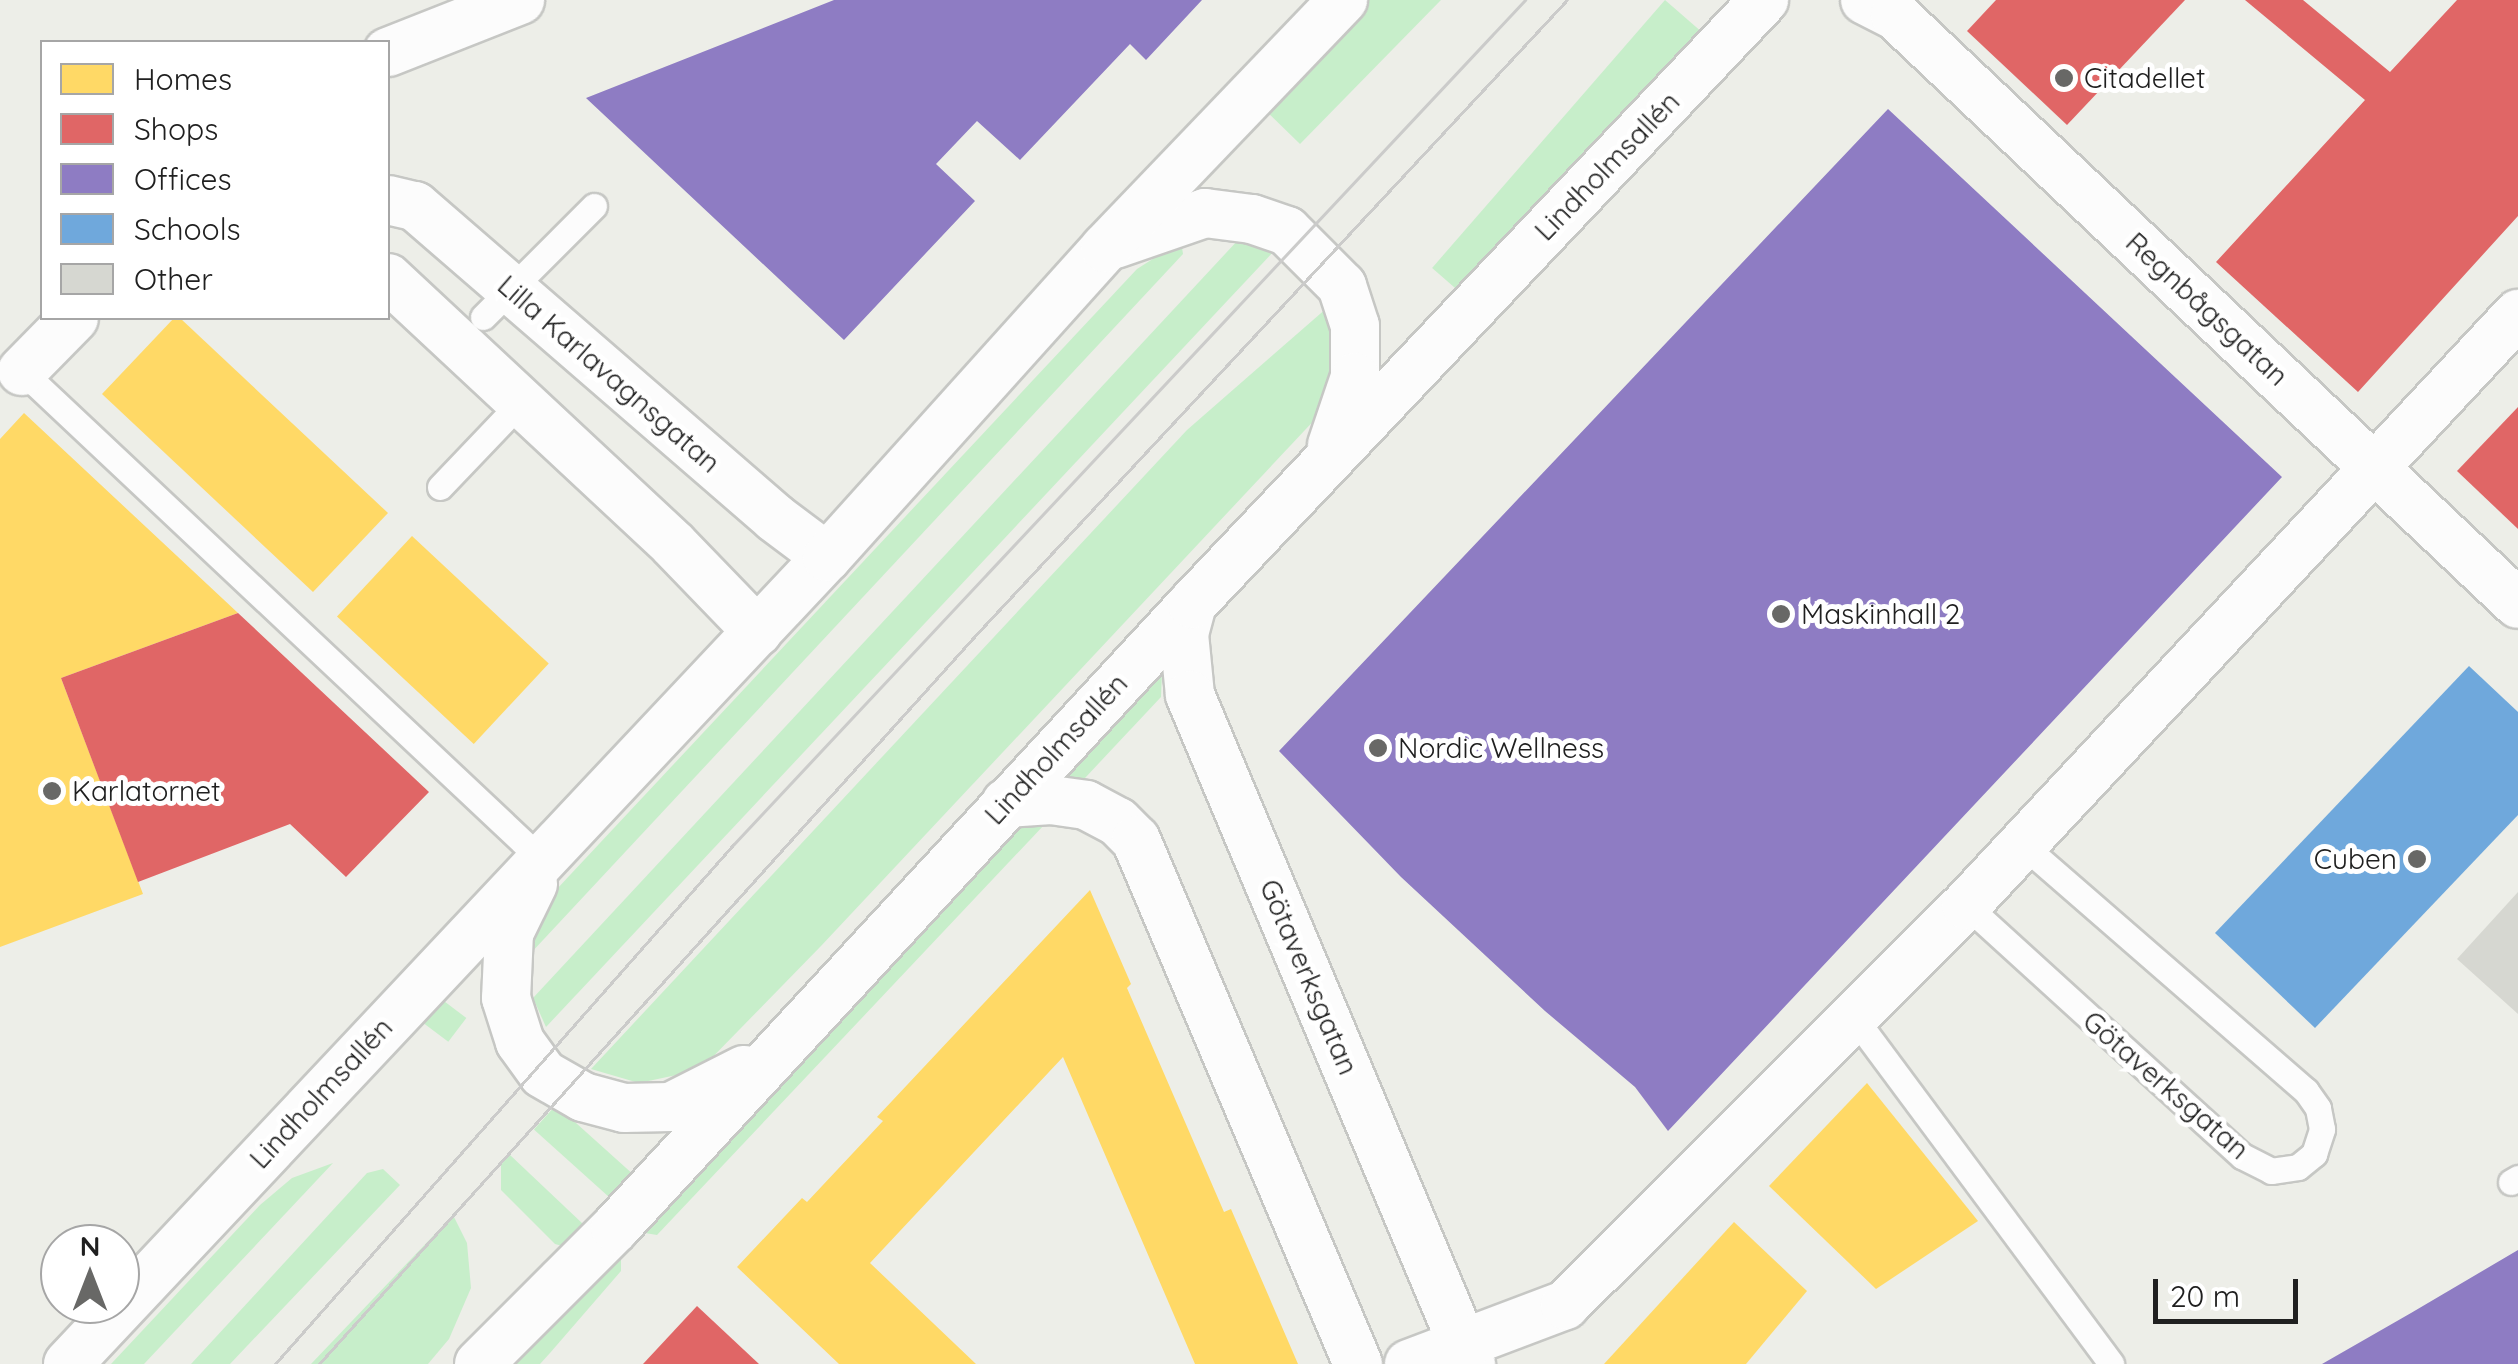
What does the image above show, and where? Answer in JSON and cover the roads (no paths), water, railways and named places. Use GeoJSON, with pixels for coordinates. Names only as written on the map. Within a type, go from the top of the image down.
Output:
{"type":"FeatureCollection","features":[{"type":"Feature","properties":{"kind":"street"},"geometry":{"type":"LineString","coordinates":[[390,51],[520,0]]}},
{"type":"Feature","properties":{"kind":"street","name":"Lindholmsallén"},"geometry":{"type":"LineString","coordinates":[[68,1364],[573,823],[758,632],[1105,248],[1343,0]]}},
{"type":"Feature","properties":{"kind":"street","name":"Lindholmsallén"},"geometry":{"type":"LineString","coordinates":[[479,1364],[614,1228],[1192,604],[1764,0]]}},
{"type":"Feature","properties":{"kind":"street","name":"Regnbågsgatan"},"geometry":{"type":"LineString","coordinates":[[1883,5],[2518,604]]}},
{"type":"Feature","properties":{"kind":"street","name":"Lilla Karlavagnsgatan"},"geometry":{"type":"LineString","coordinates":[[391,196],[416,206],[504,298],[827,557]]}},
{"type":"Feature","properties":{"kind":"street","name":"Lindholmsallén"},"geometry":{"type":"LineString","coordinates":[[1105,248],[1206,213],[1252,220],[1287,231],[1312,254],[1342,286],[1355,326],[1355,378],[1326,462]]}},
{"type":"Feature","properties":{"kind":"street"},"geometry":{"type":"LineString","coordinates":[[390,280],[673,544],[758,632]]}},
{"type":"Feature","properties":{"kind":"street"},"geometry":{"type":"LineString","coordinates":[[434,322],[464,326],[504,298]]}},
{"type":"Feature","properties":{"kind":"street"},"geometry":{"type":"LineString","coordinates":[[504,298],[475,336],[504,388]]}},
{"type":"Feature","properties":{"kind":"street"},"geometry":{"type":"LineString","coordinates":[[1409,1364],[1467,1355],[1565,1304],[1966,905],[2518,314]]}},
{"type":"Feature","properties":{"kind":"street"},"geometry":{"type":"LineString","coordinates":[[22,371],[72,320]]}},
{"type":"Feature","properties":{"kind":"street","name":"Götaverksgatan"},"geometry":{"type":"LineString","coordinates":[[1192,604],[1184,634],[1190,695],[1467,1355]]}},
{"type":"Feature","properties":{"kind":"street"},"geometry":{"type":"LineString","coordinates":[[1006,803],[1052,800],[1086,805],[1118,822],[1136,840],[1358,1364]]}},
{"type":"Feature","properties":{"kind":"street","name":"Lindholmsallén"},"geometry":{"type":"LineString","coordinates":[[573,823],[523,898],[506,953],[510,1013],[520,1042],[543,1074],[583,1097],[624,1108],[670,1107],[727,1082],[788,1037]]}},
{"type":"Feature","properties":{"kind":"lane"},"geometry":{"type":"LineString","coordinates":[[504,298],[594,206]]}},
{"type":"Feature","properties":{"kind":"lane"},"geometry":{"type":"LineString","coordinates":[[22,371],[541,859]]}},
{"type":"Feature","properties":{"kind":"lane"},"geometry":{"type":"LineString","coordinates":[[440,487],[504,388]]}},
{"type":"Feature","properties":{"kind":"lane","name":"Götaverksgatan"},"geometry":{"type":"LineString","coordinates":[[1966,905],[2242,1156],[2271,1171],[2298,1167],[2314,1154],[2322,1129],[2318,1108],[2306,1090],[2022,844]]}},
{"type":"Feature","properties":{"kind":"lane"},"geometry":{"type":"LineString","coordinates":[[1853,1016],[2111,1364]]}},
{"type":"Feature","properties":{"kind":"tram line"},"geometry":{"type":"LineString","coordinates":[[275,1364],[733,845],[1525,0]]}},
{"type":"Feature","properties":{"kind":"tram line"},"geometry":{"type":"LineString","coordinates":[[319,1364],[974,637],[1567,0]]}},
{"type":"Feature","properties":{"kind":"place","name":"Citadellet"},"geometry":{"type":"Point","coordinates":[2064,78]}},
{"type":"Feature","properties":{"kind":"place","name":"Maskinhall 2"},"geometry":{"type":"Point","coordinates":[1781,614]}},
{"type":"Feature","properties":{"kind":"place","name":"Nordic Wellness"},"geometry":{"type":"Point","coordinates":[1378,748]}},
{"type":"Feature","properties":{"kind":"place","name":"Karlatornet"},"geometry":{"type":"Point","coordinates":[52,791]}},
{"type":"Feature","properties":{"kind":"place","name":"Cuben"},"geometry":{"type":"Point","coordinates":[2417,859]}}]}
